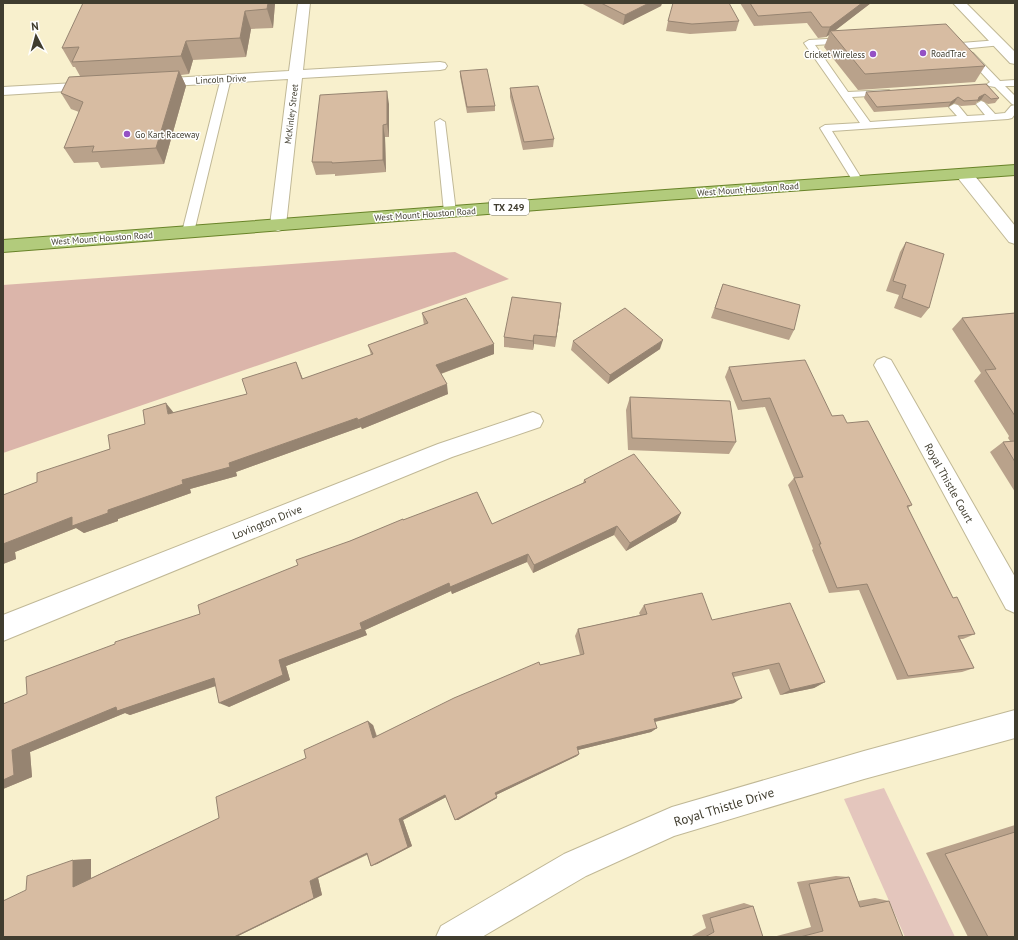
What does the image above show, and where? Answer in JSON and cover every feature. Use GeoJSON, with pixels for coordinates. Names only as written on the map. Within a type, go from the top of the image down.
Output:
{"type":"FeatureCollection","features":[{"type":"Feature","properties":{"kind":"main road","name":"West Mount Houston Road"},"geometry":{"type":"LineString","coordinates":[[3,246],[1015,170]]}},
{"type":"Feature","properties":{"kind":"street","name":"McKinley Street"},"geometry":{"type":"LineString","coordinates":[[278,225],[304,3]]}},
{"type":"Feature","properties":{"kind":"street"},"geometry":{"type":"LineString","coordinates":[[959,3],[1015,60]]}},
{"type":"Feature","properties":{"kind":"street","name":"Lincoln Drive"},"geometry":{"type":"LineString","coordinates":[[139,83],[440,66]]}},
{"type":"Feature","properties":{"kind":"street"},"geometry":{"type":"LineString","coordinates":[[3,91],[107,85]]}},
{"type":"Feature","properties":{"kind":"street"},"geometry":{"type":"LineString","coordinates":[[964,174],[1015,238]]}},
{"type":"Feature","properties":{"kind":"street","name":"Royal Thistle Court"},"geometry":{"type":"LineString","coordinates":[[884,365],[1015,600]]}},
{"type":"Feature","properties":{"kind":"street","name":"Lovington Drive"},"geometry":{"type":"LineString","coordinates":[[3,628],[446,450],[532,421]]}},
{"type":"Feature","properties":{"kind":"street","name":"Royal Thistle Drive"},"geometry":{"type":"LineString","coordinates":[[452,937],[575,865],[672,822],[864,765],[1015,724]]}},
{"type":"Feature","properties":{"kind":"lane"},"geometry":{"type":"LineString","coordinates":[[856,40],[809,43],[867,125]]}},
{"type":"Feature","properties":{"kind":"lane"},"geometry":{"type":"LineString","coordinates":[[998,43],[958,43],[1015,102]]}},
{"type":"Feature","properties":{"kind":"lane"},"geometry":{"type":"LineString","coordinates":[[188,232],[226,78]]}},
{"type":"Feature","properties":{"kind":"lane"},"geometry":{"type":"LineString","coordinates":[[985,85],[1015,83]]}},
{"type":"Feature","properties":{"kind":"lane"},"geometry":{"type":"LineString","coordinates":[[845,94],[890,93]]}},
{"type":"Feature","properties":{"kind":"lane"},"geometry":{"type":"LineString","coordinates":[[981,104],[992,117]]}},
{"type":"Feature","properties":{"kind":"lane"},"geometry":{"type":"LineString","coordinates":[[954,106],[965,119]]}},
{"type":"Feature","properties":{"kind":"lane"},"geometry":{"type":"LineString","coordinates":[[927,108],[937,121]]}},
{"type":"Feature","properties":{"kind":"lane"},"geometry":{"type":"LineString","coordinates":[[858,181],[825,128],[1008,116],[1015,108]]}},
{"type":"Feature","properties":{"kind":"lane"},"geometry":{"type":"LineString","coordinates":[[901,110],[910,122]]}},
{"type":"Feature","properties":{"kind":"lane"},"geometry":{"type":"LineString","coordinates":[[440,122],[450,212]]}},
{"type":"Feature","properties":{"kind":"shaded area"},"geometry":{"type":"Polygon","coordinates":[[[455,252],[509,279],[3,453],[3,285],[455,252]]]}},
{"type":"Feature","properties":{"kind":"shaded area"},"geometry":{"type":"Polygon","coordinates":[[[884,788],[955,937],[905,937],[844,799],[884,788]]]}},
{"type":"Feature","properties":{"kind":"building"},"geometry":{"type":"Polygon","coordinates":[[[83,3],[268,3],[267,9],[245,11],[240,38],[186,41],[181,56],[72,62],[79,47],[62,48],[83,3]]]}},
{"type":"Feature","properties":{"kind":"building"},"geometry":{"type":"Polygon","coordinates":[[[601,3],[649,3],[625,15],[601,3]]]}},
{"type":"Feature","properties":{"kind":"building"},"geometry":{"type":"Polygon","coordinates":[[[673,3],[729,3],[739,21],[692,24],[668,21],[673,3]]]}},
{"type":"Feature","properties":{"kind":"building"},"geometry":{"type":"Polygon","coordinates":[[[750,3],[862,3],[830,27],[822,27],[811,12],[758,16],[750,3]]]}},
{"type":"Feature","properties":{"kind":"building"},"geometry":{"type":"Polygon","coordinates":[[[946,24],[985,66],[865,74],[830,31],[946,24]]]}},
{"type":"Feature","properties":{"kind":"building"},"geometry":{"type":"Polygon","coordinates":[[[487,69],[495,106],[467,107],[460,71],[487,69]]]}},
{"type":"Feature","properties":{"kind":"building"},"geometry":{"type":"Polygon","coordinates":[[[179,71],[156,148],[92,152],[94,146],[64,148],[83,102],[61,93],[69,77],[179,71]]]}},
{"type":"Feature","properties":{"kind":"building","name":"RoadTrac"},"geometry":{"type":"Polygon","coordinates":[[[986,84],[999,98],[991,99],[985,94],[979,97],[978,100],[964,101],[958,97],[951,102],[877,107],[866,92],[986,84]]]}},
{"type":"Feature","properties":{"kind":"building"},"geometry":{"type":"Polygon","coordinates":[[[538,86],[554,139],[524,142],[510,88],[538,86]]]}},
{"type":"Feature","properties":{"kind":"building"},"geometry":{"type":"Polygon","coordinates":[[[387,91],[387,124],[383,125],[383,160],[332,163],[312,162],[320,95],[387,91]]]}},
{"type":"Feature","properties":{"kind":"building"},"geometry":{"type":"Polygon","coordinates":[[[906,242],[944,254],[929,308],[902,298],[906,285],[893,281],[906,242]]]}},
{"type":"Feature","properties":{"kind":"building"},"geometry":{"type":"Polygon","coordinates":[[[723,284],[800,305],[794,330],[715,308],[723,284]]]}},
{"type":"Feature","properties":{"kind":"building"},"geometry":{"type":"Polygon","coordinates":[[[512,297],[561,303],[556,337],[534,335],[533,341],[504,337],[512,297]]]}},
{"type":"Feature","properties":{"kind":"building"},"geometry":{"type":"Polygon","coordinates":[[[466,298],[494,344],[436,365],[447,384],[358,420],[357,418],[229,463],[230,467],[182,480],[183,484],[108,510],[108,513],[72,526],[72,517],[3,544],[3,495],[37,482],[37,473],[110,449],[108,435],[145,424],[143,410],[166,403],[168,414],[247,394],[242,379],[296,362],[302,379],[373,354],[368,345],[428,323],[422,313],[466,298]]]}},
{"type":"Feature","properties":{"kind":"building"},"geometry":{"type":"Polygon","coordinates":[[[625,308],[663,340],[610,375],[573,341],[625,308]]]}},
{"type":"Feature","properties":{"kind":"building"},"geometry":{"type":"Polygon","coordinates":[[[1015,313],[1015,416],[985,370],[996,369],[962,318],[1015,313]]]}},
{"type":"Feature","properties":{"kind":"building"},"geometry":{"type":"Polygon","coordinates":[[[805,360],[832,416],[843,415],[847,423],[868,421],[912,505],[907,506],[953,598],[957,597],[975,634],[958,636],[974,668],[908,676],[867,584],[837,588],[794,478],[803,477],[770,398],[742,401],[729,367],[805,360]]]}},
{"type":"Feature","properties":{"kind":"building"},"geometry":{"type":"Polygon","coordinates":[[[630,397],[730,401],[736,442],[632,438],[630,397]]]}},
{"type":"Feature","properties":{"kind":"building"},"geometry":{"type":"Polygon","coordinates":[[[1015,441],[1015,462],[1003,442],[1015,441]]]}},
{"type":"Feature","properties":{"kind":"building"},"geometry":{"type":"Polygon","coordinates":[[[634,454],[681,513],[630,543],[617,526],[534,565],[528,554],[450,587],[449,583],[360,623],[362,629],[279,660],[283,675],[219,703],[214,678],[117,711],[116,707],[12,750],[14,775],[3,780],[3,704],[27,694],[26,677],[115,644],[115,642],[200,614],[198,605],[298,565],[296,560],[350,541],[403,519],[477,492],[492,524],[586,482],[584,480],[634,454]]]}},
{"type":"Feature","properties":{"kind":"building"},"geometry":{"type":"Polygon","coordinates":[[[702,593],[712,620],[790,603],[825,682],[790,690],[779,663],[732,673],[742,698],[654,719],[657,728],[577,747],[579,754],[495,793],[497,797],[455,820],[445,795],[399,819],[408,847],[371,866],[367,853],[310,881],[314,898],[234,937],[3,937],[3,901],[26,890],[27,876],[73,860],[73,887],[219,818],[216,797],[306,758],[304,750],[368,721],[373,738],[454,698],[539,662],[540,665],[584,654],[578,629],[647,614],[644,605],[702,593]]]}},
{"type":"Feature","properties":{"kind":"building"},"geometry":{"type":"Polygon","coordinates":[[[1015,832],[1015,937],[988,937],[945,854],[1015,832]]]}},
{"type":"Feature","properties":{"kind":"building"},"geometry":{"type":"Polygon","coordinates":[[[849,877],[860,907],[889,901],[903,937],[800,937],[823,931],[809,884],[849,877]]]}},
{"type":"Feature","properties":{"kind":"building"},"geometry":{"type":"Polygon","coordinates":[[[753,906],[763,937],[705,937],[714,932],[710,918],[753,906]]]}},
{"type":"Feature","properties":{"kind":"place","name":"RoadTrac"},"geometry":{"type":"Point","coordinates":[923,53]}},
{"type":"Feature","properties":{"kind":"place","name":"Cricket Wireless"},"geometry":{"type":"Point","coordinates":[873,54]}},
{"type":"Feature","properties":{"kind":"place","name":"Go Kart Raceway"},"geometry":{"type":"Point","coordinates":[127,134]}}]}
